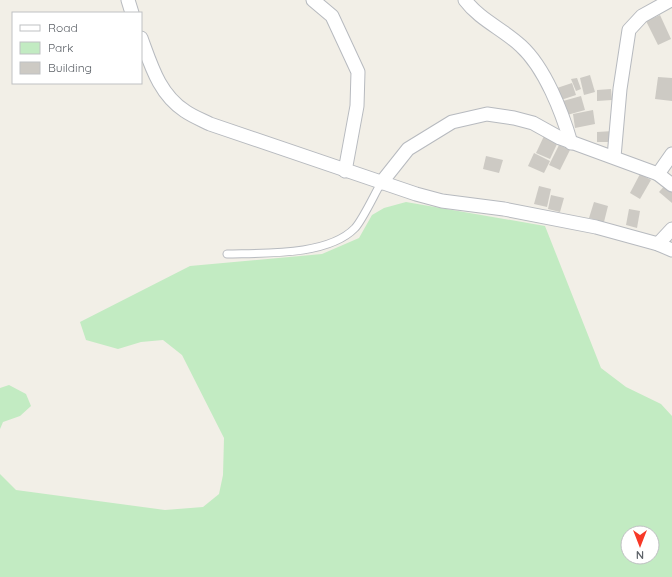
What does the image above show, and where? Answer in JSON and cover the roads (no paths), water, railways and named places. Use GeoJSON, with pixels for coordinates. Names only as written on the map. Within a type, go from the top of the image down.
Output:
{"type":"FeatureCollection","features":[{"type":"Feature","properties":{"kind":"street"},"geometry":{"type":"LineString","coordinates":[[128,0],[132,12]]}},
{"type":"Feature","properties":{"kind":"street"},"geometry":{"type":"LineString","coordinates":[[313,0],[332,16],[358,72],[357,106],[345,171]]}},
{"type":"Feature","properties":{"kind":"street"},"geometry":{"type":"LineString","coordinates":[[465,0],[477,14],[521,45],[531,57],[547,83],[566,124],[571,143]]}},
{"type":"Feature","properties":{"kind":"street"},"geometry":{"type":"LineString","coordinates":[[614,157],[620,89],[629,30],[642,16],[671,0]]}},
{"type":"Feature","properties":{"kind":"street"},"geometry":{"type":"LineString","coordinates":[[142,41],[158,81],[168,97],[185,111],[210,124],[381,183],[442,201],[504,209],[596,227],[658,244],[672,250]]}},
{"type":"Feature","properties":{"kind":"street"},"geometry":{"type":"LineString","coordinates":[[381,183],[408,149],[452,122],[487,114],[514,118],[533,123],[571,143],[614,157],[658,174],[672,185]]}},
{"type":"Feature","properties":{"kind":"street"},"geometry":{"type":"LineString","coordinates":[[658,174],[672,154]]}},
{"type":"Feature","properties":{"kind":"street"},"geometry":{"type":"LineString","coordinates":[[658,244],[672,229]]}},
{"type":"Feature","properties":{"kind":"lane"},"geometry":{"type":"LineString","coordinates":[[227,254],[282,252],[328,245],[355,228],[381,183]]}}]}
